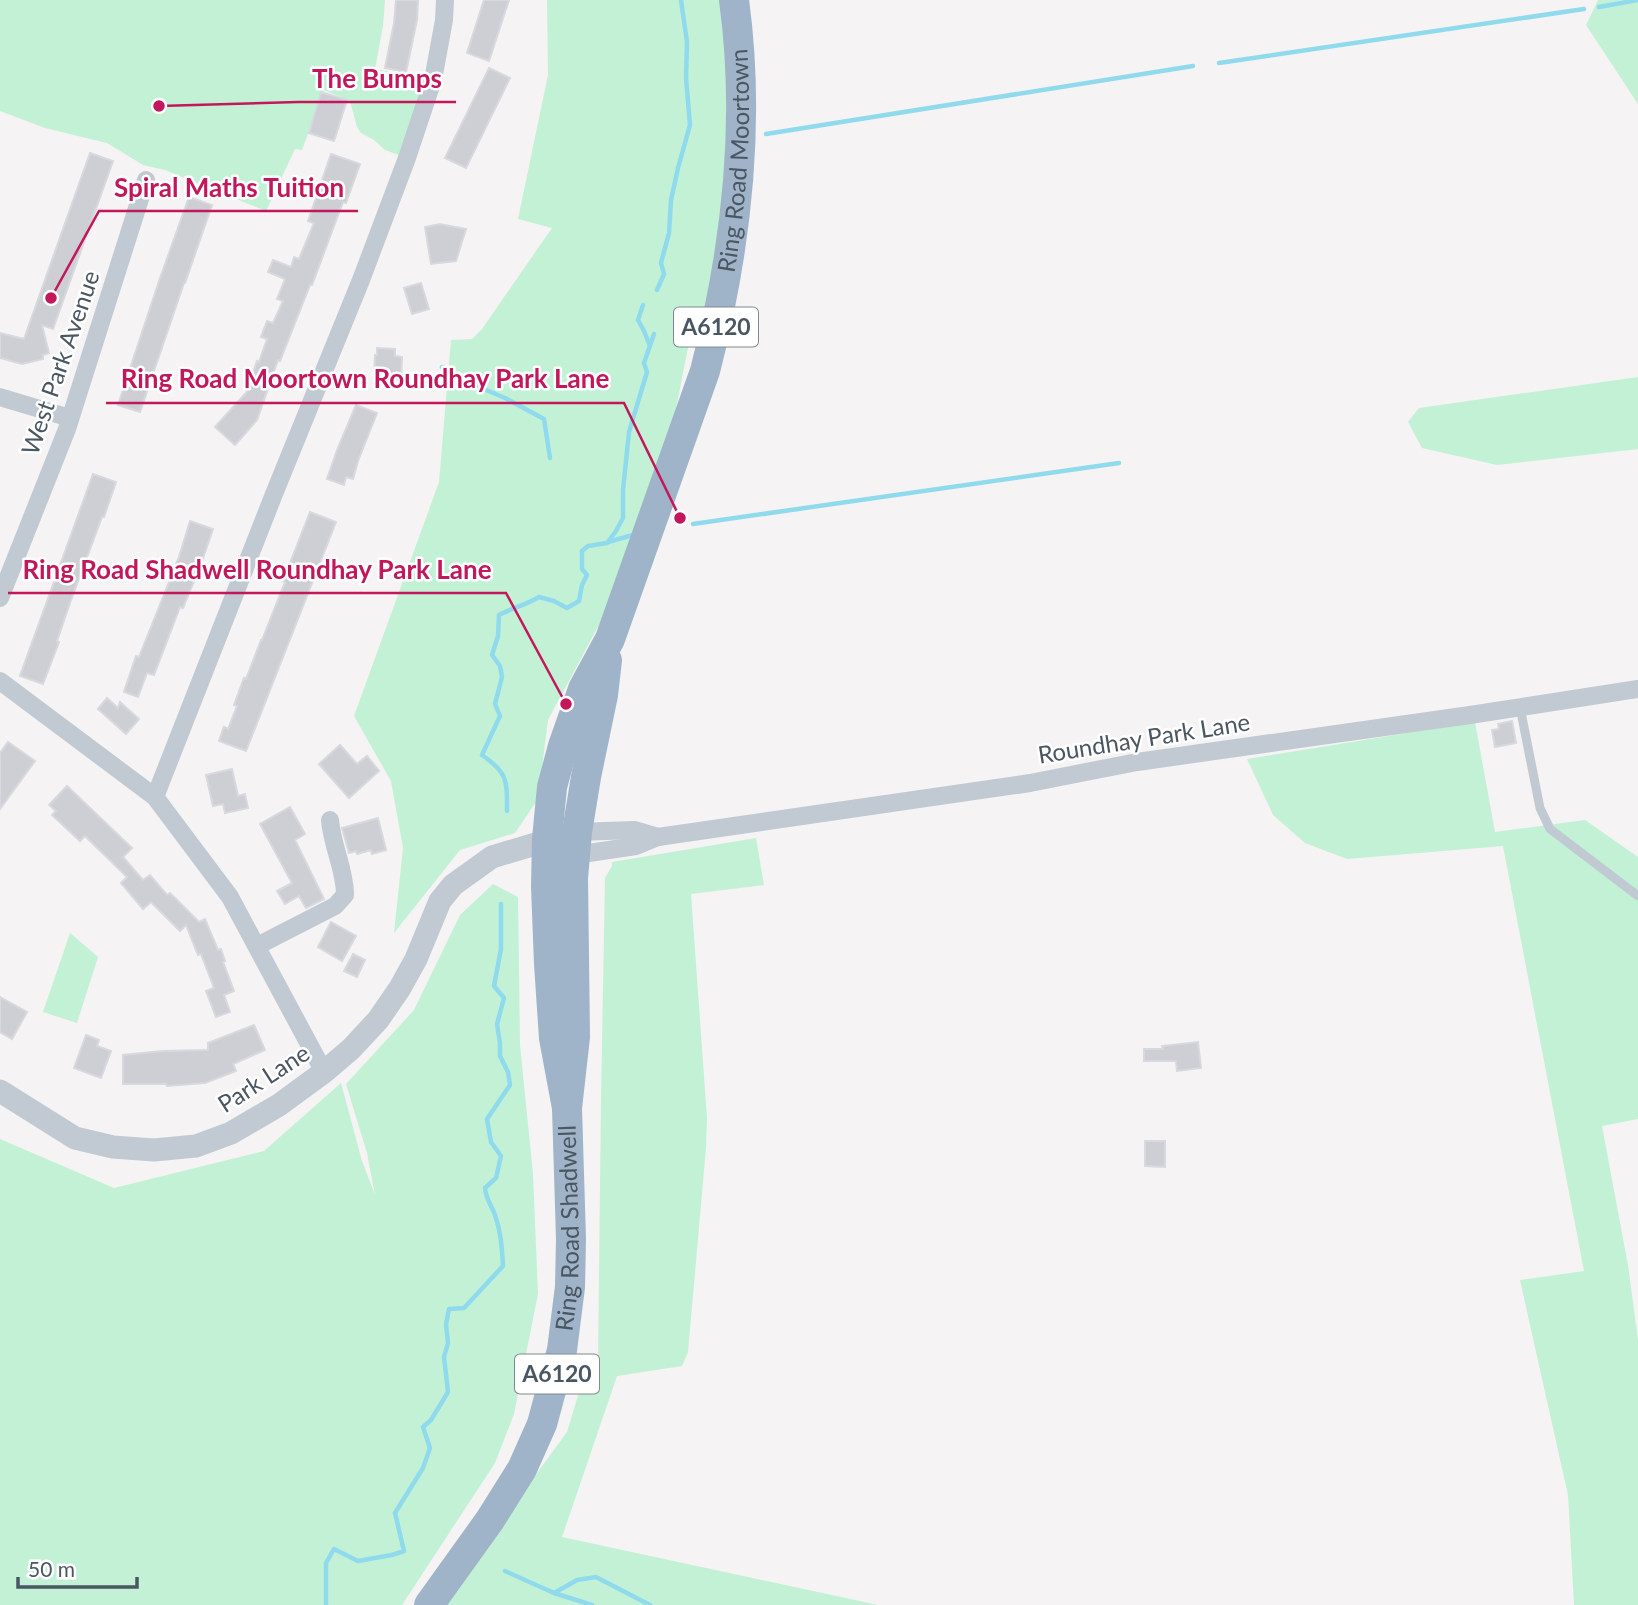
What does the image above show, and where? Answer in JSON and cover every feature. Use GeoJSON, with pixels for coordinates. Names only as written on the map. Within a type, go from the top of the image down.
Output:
{"type":"FeatureCollection","features":[{"type":"Feature","properties":{"kind":"highway","name":"Ring Road Moortown"},"geometry":{"type":"LineString","coordinates":[[562,846],[586,777],[603,695],[610,639],[705,372],[716,327],[738,189],[741,124],[734,0]]}},
{"type":"Feature","properties":{"kind":"highway","name":"Ring Road Shadwell"},"geometry":{"type":"LineString","coordinates":[[429,1605],[490,1520],[522,1469],[542,1424],[563,1340],[570,1287],[571,1239],[567,1108],[554,1038],[549,953],[562,846]]}},
{"type":"Feature","properties":{"kind":"street"},"geometry":{"type":"LineString","coordinates":[[155,797],[407,158],[433,80],[446,0]]}},
{"type":"Feature","properties":{"kind":"street","name":"West Park Avenue"},"geometry":{"type":"LineString","coordinates":[[0,597],[70,418],[146,180]]}},
{"type":"Feature","properties":{"kind":"street"},"geometry":{"type":"LineString","coordinates":[[0,397],[70,418]]}},
{"type":"Feature","properties":{"kind":"street"},"geometry":{"type":"LineString","coordinates":[[0,681],[155,797],[230,897],[324,1072]]}},
{"type":"Feature","properties":{"kind":"street","name":"Roundhay Park Lane"},"geometry":{"type":"LineString","coordinates":[[562,846],[636,846],[658,837],[1030,783],[1137,762],[1638,689]]}},
{"type":"Feature","properties":{"kind":"street"},"geometry":{"type":"LineString","coordinates":[[257,946],[335,906],[345,895],[345,883],[330,820]]}},
{"type":"Feature","properties":{"kind":"street","name":"Park Lane"},"geometry":{"type":"LineString","coordinates":[[0,1091],[75,1138],[113,1147],[154,1150],[196,1146],[232,1133],[279,1105],[324,1072],[351,1049],[378,1020],[400,988],[416,959],[440,901],[453,885],[492,858],[562,846]]}},
{"type":"Feature","properties":{"kind":"lane"},"geometry":{"type":"LineString","coordinates":[[1520,707],[1541,808],[1550,829],[1638,896]]}},
{"type":"Feature","properties":{"kind":"green space"},"geometry":{"type":"Polygon","coordinates":[[[0,0],[385,0],[375,69],[433,80],[407,158],[385,150],[361,133],[350,101],[324,90],[302,150],[295,149],[266,211],[165,170],[143,165],[107,143],[45,128],[0,111],[0,0]]]}},
{"type":"Feature","properties":{"kind":"green space"},"geometry":{"type":"Polygon","coordinates":[[[547,0],[722,0],[729,67],[724,202],[707,324],[693,322],[675,414],[624,578],[548,720],[538,799],[515,833],[460,850],[394,933],[403,848],[391,781],[354,716],[439,482],[451,340],[472,339],[482,329],[552,228],[518,219],[548,75],[547,0]]]}},
{"type":"Feature","properties":{"kind":"green space"},"geometry":{"type":"Polygon","coordinates":[[[1598,0],[1638,0],[1638,104],[1586,25],[1598,0]]]}},
{"type":"Feature","properties":{"kind":"green space"},"geometry":{"type":"Polygon","coordinates":[[[1638,377],[1638,449],[1497,465],[1422,448],[1408,422],[1419,408],[1638,377]]]}},
{"type":"Feature","properties":{"kind":"green space"},"geometry":{"type":"Polygon","coordinates":[[[1475,722],[1495,832],[1585,820],[1638,857],[1638,1119],[1602,1126],[1628,1265],[1638,1340],[1638,1605],[1574,1605],[1568,1495],[1520,1280],[1584,1271],[1503,846],[1347,859],[1305,843],[1273,815],[1247,759],[1475,722]]]}},
{"type":"Feature","properties":{"kind":"green space"},"geometry":{"type":"Polygon","coordinates":[[[756,838],[764,885],[691,894],[707,1118],[688,1352],[682,1366],[617,1376],[562,1537],[878,1605],[441,1605],[567,1432],[582,1382],[598,1365],[605,878],[612,862],[756,838]]]}},
{"type":"Feature","properties":{"kind":"green space"},"geometry":{"type":"Polygon","coordinates":[[[493,884],[518,897],[520,1045],[533,1174],[538,1294],[514,1414],[495,1463],[402,1605],[0,1605],[0,1139],[114,1188],[264,1151],[341,1083],[362,1161],[375,1195],[367,1153],[346,1084],[414,1010],[460,915],[493,884]]]}},
{"type":"Feature","properties":{"kind":"green space"},"geometry":{"type":"Polygon","coordinates":[[[70,933],[98,957],[77,1023],[43,1012],[70,933]]]}},
{"type":"Feature","properties":{"kind":"building"},"geometry":{"type":"Polygon","coordinates":[[[396,0],[418,0],[417,20],[406,72],[385,68],[396,0]]]}},
{"type":"Feature","properties":{"kind":"building"},"geometry":{"type":"Polygon","coordinates":[[[484,0],[509,0],[489,61],[467,53],[484,0]]]}},
{"type":"Feature","properties":{"kind":"building"},"geometry":{"type":"Polygon","coordinates":[[[489,68],[510,78],[466,168],[445,158],[489,68]]]}},
{"type":"Feature","properties":{"kind":"building"},"geometry":{"type":"Polygon","coordinates":[[[321,92],[347,100],[334,141],[309,133],[321,92]]]}},
{"type":"Feature","properties":{"kind":"building"},"geometry":{"type":"Polygon","coordinates":[[[90,153],[113,161],[53,329],[42,325],[49,353],[43,355],[43,359],[22,364],[0,358],[0,333],[24,339],[90,153]]]}},
{"type":"Feature","properties":{"kind":"building"},"geometry":{"type":"Polygon","coordinates":[[[331,154],[360,164],[312,285],[280,361],[278,360],[257,420],[235,445],[215,427],[246,393],[267,339],[261,337],[267,321],[273,323],[283,301],[277,299],[285,279],[268,272],[273,260],[291,267],[294,257],[299,259],[314,223],[308,221],[331,154]]]}},
{"type":"Feature","properties":{"kind":"building"},"geometry":{"type":"Polygon","coordinates":[[[189,197],[212,205],[140,412],[118,405],[189,197]]]}},
{"type":"Feature","properties":{"kind":"building"},"geometry":{"type":"Polygon","coordinates":[[[440,224],[466,229],[456,261],[431,264],[425,227],[440,224]]]}},
{"type":"Feature","properties":{"kind":"building"},"geometry":{"type":"Polygon","coordinates":[[[421,283],[429,309],[412,314],[404,288],[421,283]]]}},
{"type":"Feature","properties":{"kind":"building"},"geometry":{"type":"Polygon","coordinates":[[[377,348],[395,349],[395,356],[402,357],[401,380],[374,378],[377,348]]]}},
{"type":"Feature","properties":{"kind":"building"},"geometry":{"type":"Polygon","coordinates":[[[356,405],[377,413],[353,479],[346,477],[344,485],[327,479],[356,405]]]}},
{"type":"Feature","properties":{"kind":"building"},"geometry":{"type":"Polygon","coordinates":[[[93,474],[116,482],[70,603],[43,684],[20,676],[93,474]]]}},
{"type":"Feature","properties":{"kind":"building"},"geometry":{"type":"Polygon","coordinates":[[[310,512],[336,522],[246,751],[219,741],[224,727],[228,729],[244,678],[246,679],[262,640],[310,512]]]}},
{"type":"Feature","properties":{"kind":"building"},"geometry":{"type":"Polygon","coordinates":[[[190,521],[213,529],[154,675],[147,673],[138,697],[124,692],[136,656],[139,657],[179,557],[190,521]]]}},
{"type":"Feature","properties":{"kind":"building"},"geometry":{"type":"Polygon","coordinates":[[[107,698],[118,708],[120,702],[139,719],[126,734],[98,709],[107,698]]]}},
{"type":"Feature","properties":{"kind":"building"},"geometry":{"type":"Polygon","coordinates":[[[1512,721],[1516,743],[1495,747],[1492,730],[1499,729],[1498,724],[1512,721]]]}},
{"type":"Feature","properties":{"kind":"building"},"geometry":{"type":"Polygon","coordinates":[[[8,742],[35,761],[0,809],[0,753],[8,742]]]}},
{"type":"Feature","properties":{"kind":"building"},"geometry":{"type":"Polygon","coordinates":[[[340,745],[357,764],[367,756],[379,771],[349,798],[319,764],[340,745]]]}},
{"type":"Feature","properties":{"kind":"building"},"geometry":{"type":"Polygon","coordinates":[[[232,769],[238,796],[245,794],[248,808],[225,813],[223,804],[213,806],[206,775],[232,769]]]}},
{"type":"Feature","properties":{"kind":"building"},"geometry":{"type":"Polygon","coordinates":[[[67,786],[132,848],[123,857],[143,880],[150,875],[167,895],[170,893],[199,922],[205,919],[218,950],[221,949],[234,991],[224,995],[230,1012],[216,1017],[206,991],[214,988],[186,925],[180,931],[151,902],[143,909],[121,883],[127,877],[85,836],[80,841],[52,815],[56,811],[49,805],[67,786]]]}},
{"type":"Feature","properties":{"kind":"building"},"geometry":{"type":"Polygon","coordinates":[[[290,807],[305,834],[295,840],[324,899],[306,908],[299,896],[285,904],[277,891],[292,883],[260,824],[290,807]]]}},
{"type":"Feature","properties":{"kind":"building"},"geometry":{"type":"Polygon","coordinates":[[[378,818],[386,850],[372,854],[371,850],[349,853],[342,828],[378,818]]]}},
{"type":"Feature","properties":{"kind":"building"},"geometry":{"type":"Polygon","coordinates":[[[331,922],[356,936],[342,961],[318,947],[331,922]]]}},
{"type":"Feature","properties":{"kind":"building"},"geometry":{"type":"Polygon","coordinates":[[[353,954],[365,960],[357,977],[344,971],[353,954]]]}},
{"type":"Feature","properties":{"kind":"building"},"geometry":{"type":"Polygon","coordinates":[[[0,997],[27,1012],[12,1039],[0,1032],[0,997]]]}},
{"type":"Feature","properties":{"kind":"building"},"geometry":{"type":"Polygon","coordinates":[[[254,1025],[265,1050],[233,1064],[236,1071],[205,1083],[167,1086],[123,1084],[123,1055],[208,1050],[208,1043],[254,1025]]]}},
{"type":"Feature","properties":{"kind":"building"},"geometry":{"type":"Polygon","coordinates":[[[86,1035],[99,1040],[97,1046],[111,1051],[101,1078],[74,1068],[86,1035]]]}},
{"type":"Feature","properties":{"kind":"building"},"geometry":{"type":"Polygon","coordinates":[[[1198,1042],[1201,1068],[1177,1071],[1176,1061],[1144,1061],[1144,1049],[1163,1049],[1162,1046],[1198,1042]]]}},
{"type":"Feature","properties":{"kind":"building"},"geometry":{"type":"Polygon","coordinates":[[[1145,1141],[1165,1141],[1165,1167],[1145,1166],[1145,1141]]]}},
{"type":"Feature","properties":{"kind":"waterway"},"geometry":{"type":"LineString","coordinates":[[657,290],[664,274],[661,263],[669,233],[671,200],[690,125],[686,78],[687,42],[681,0]]}},
{"type":"Feature","properties":{"kind":"waterway"},"geometry":{"type":"LineString","coordinates":[[1599,7],[1638,0]]}},
{"type":"Feature","properties":{"kind":"waterway"},"geometry":{"type":"LineString","coordinates":[[1219,63],[1584,9]]}},
{"type":"Feature","properties":{"kind":"waterway"},"geometry":{"type":"LineString","coordinates":[[766,134],[1193,66]]}},
{"type":"Feature","properties":{"kind":"waterway"},"geometry":{"type":"LineString","coordinates":[[643,305],[638,320],[650,346]]}},
{"type":"Feature","properties":{"kind":"waterway"},"geometry":{"type":"LineString","coordinates":[[507,811],[504,778],[497,767],[482,755],[500,716],[495,704],[502,677],[500,666],[492,655],[498,636],[499,615],[539,597],[567,608],[579,601],[587,575],[582,569],[582,551],[588,546],[607,543],[623,518],[629,432],[647,372],[644,363],[654,334]]}},
{"type":"Feature","properties":{"kind":"waterway"},"geometry":{"type":"LineString","coordinates":[[442,367],[544,419],[550,458]]}},
{"type":"Feature","properties":{"kind":"waterway"},"geometry":{"type":"LineString","coordinates":[[693,524],[1119,463]]}},
{"type":"Feature","properties":{"kind":"waterway"},"geometry":{"type":"LineString","coordinates":[[608,542],[633,535]]}},
{"type":"Feature","properties":{"kind":"waterway"},"geometry":{"type":"LineString","coordinates":[[326,1605],[326,1563],[334,1549],[358,1561],[404,1551],[395,1513],[423,1468],[430,1448],[423,1427],[431,1420],[448,1392],[444,1357],[448,1343],[446,1324],[449,1309],[464,1308],[503,1266],[499,1228],[485,1188],[496,1178],[501,1156],[491,1142],[487,1119],[510,1085],[508,1072],[500,1056],[497,1024],[504,998],[494,986],[501,949],[501,904]]}},
{"type":"Feature","properties":{"kind":"waterway"},"geometry":{"type":"LineString","coordinates":[[505,1571],[554,1593],[592,1605]]}},
{"type":"Feature","properties":{"kind":"waterway"},"geometry":{"type":"LineString","coordinates":[[554,1593],[577,1580],[596,1577],[650,1605]]}},
{"type":"Feature","properties":{"kind":"place","name":"The Bumps"},"geometry":{"type":"Point","coordinates":[159,106]}},
{"type":"Feature","properties":{"kind":"place","name":"Spiral Maths Tuition"},"geometry":{"type":"Point","coordinates":[51,298]}},
{"type":"Feature","properties":{"kind":"place","name":"Ring Road Moortown Roundhay Park Lane"},"geometry":{"type":"Point","coordinates":[680,518]}},
{"type":"Feature","properties":{"kind":"place","name":"Ring Road Shadwell Roundhay Park Lane"},"geometry":{"type":"Point","coordinates":[566,704]}}]}
